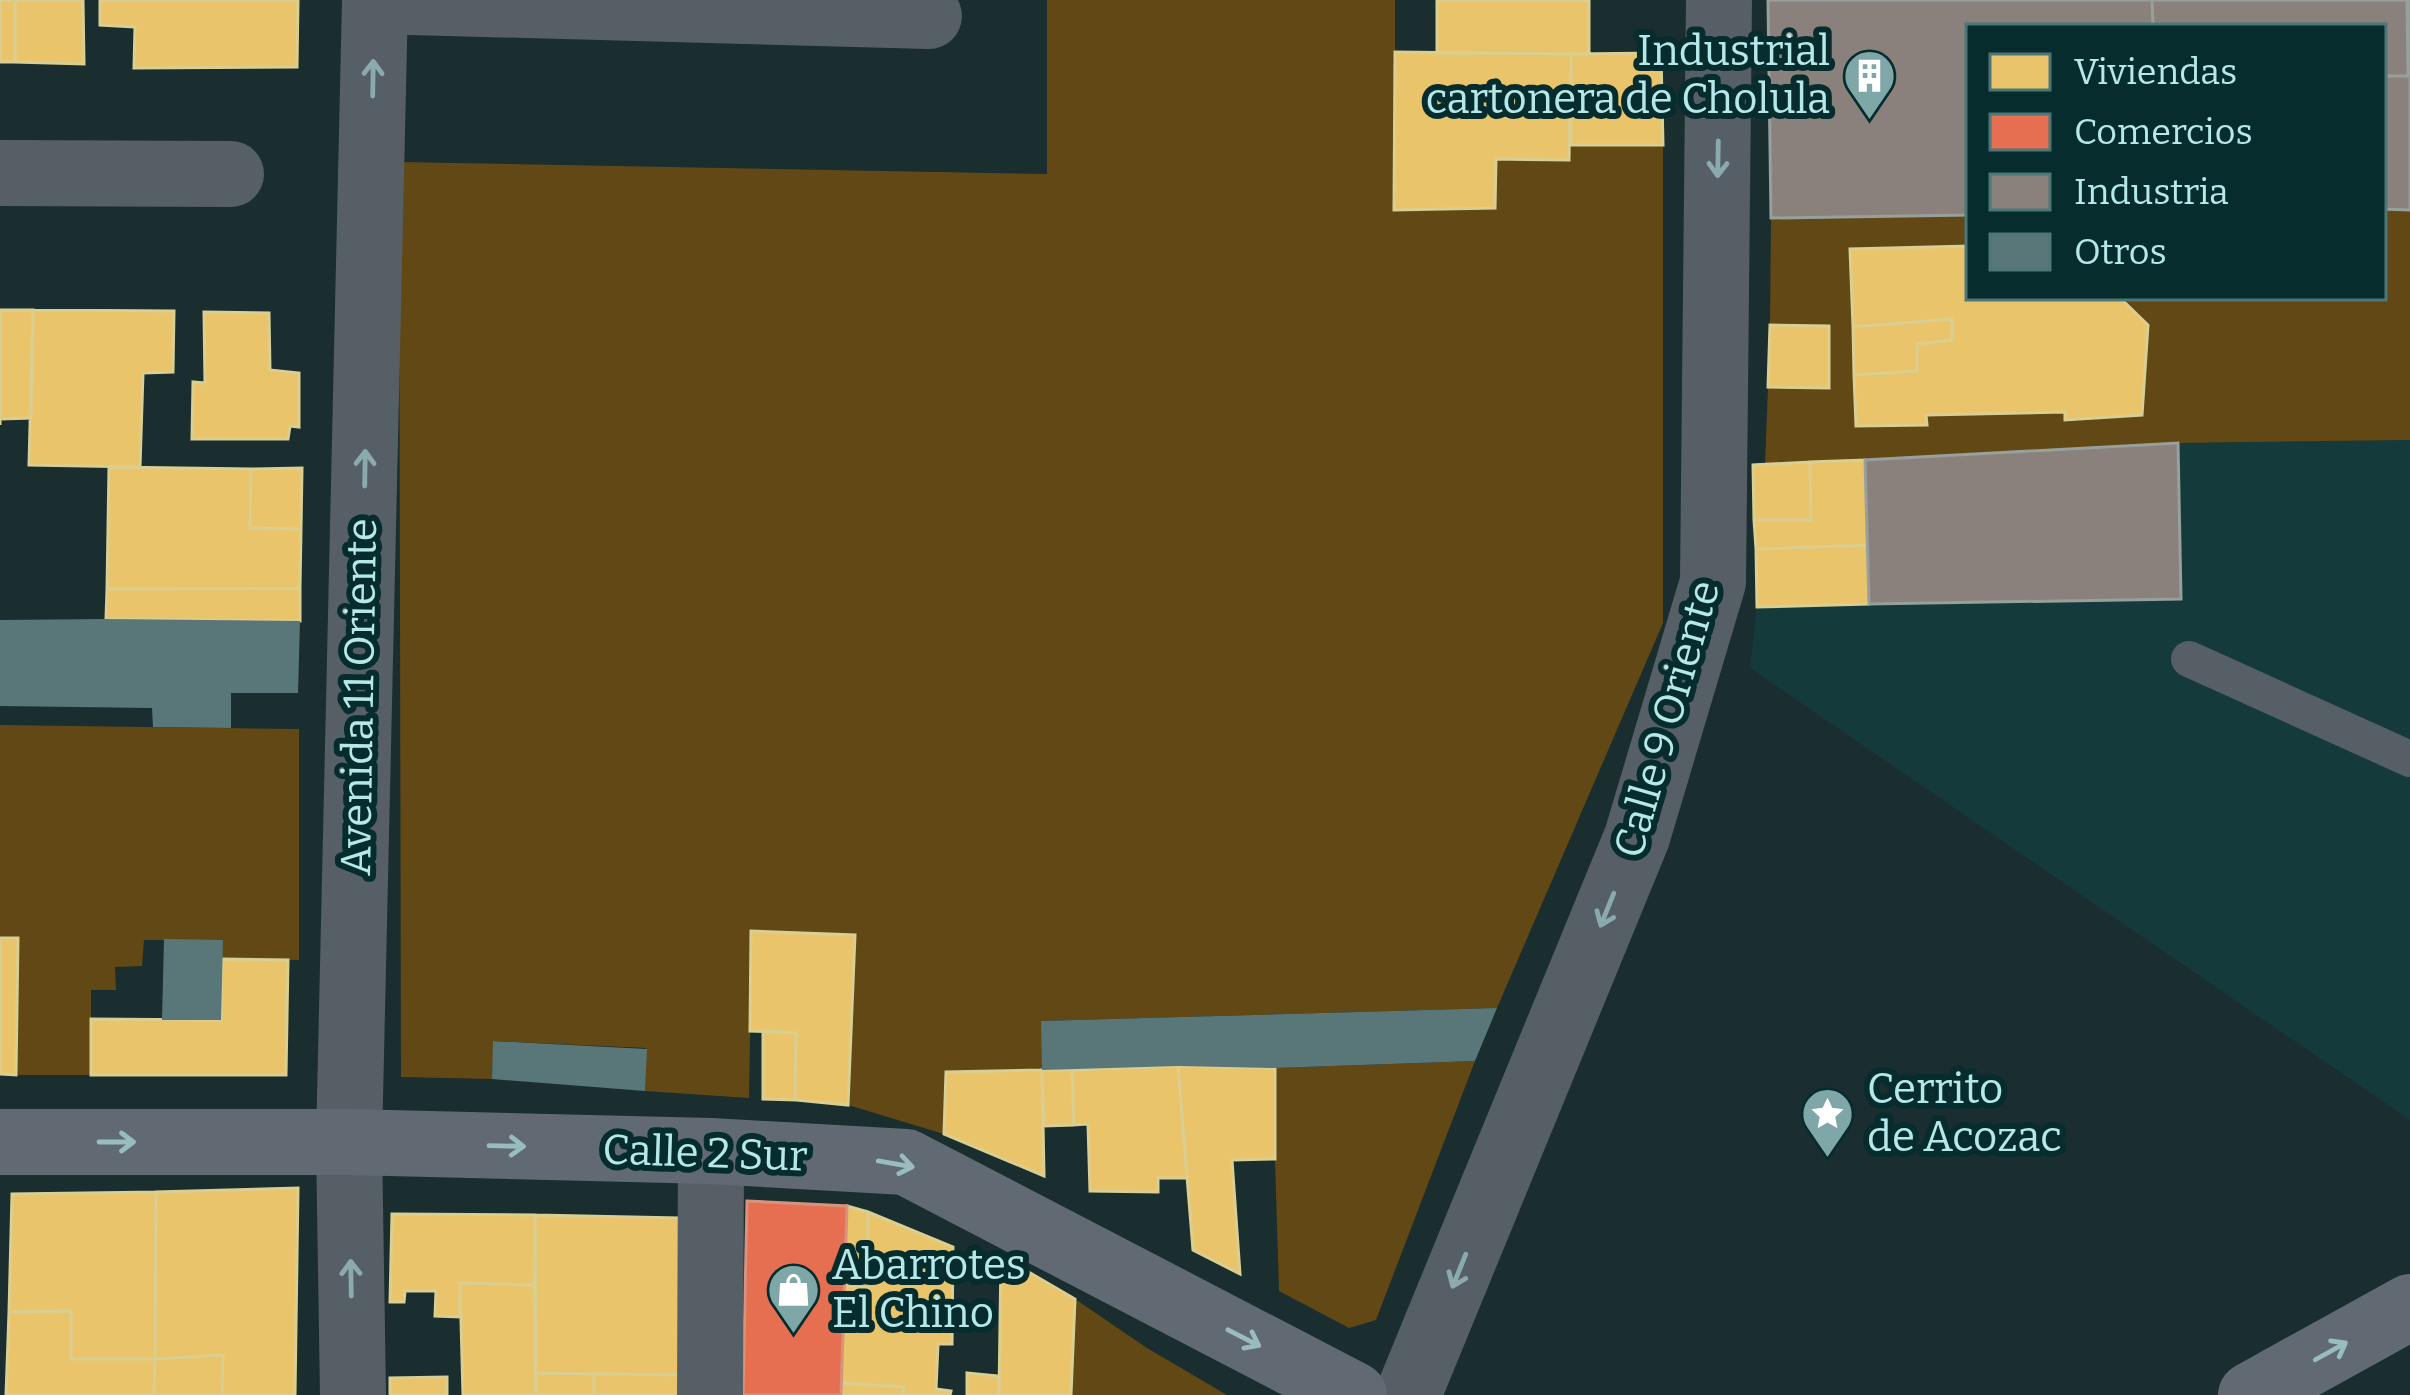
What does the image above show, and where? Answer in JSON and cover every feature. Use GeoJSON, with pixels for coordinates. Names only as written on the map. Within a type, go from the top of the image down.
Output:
{"type":"FeatureCollection","features":[{"type":"Feature","properties":{"kind":"main road","name":"Calle 2 Sur"},"geometry":{"type":"LineString","coordinates":[[0,1142],[349,1142],[711,1151],[906,1162],[1354,1395]]}},
{"type":"Feature","properties":{"kind":"main road"},"geometry":{"type":"LineString","coordinates":[[2251,1395],[2410,1306]]}},
{"type":"Feature","properties":{"kind":"street","name":"Calle 9 Oriente"},"geometry":{"type":"LineString","coordinates":[[1408,1395],[1637,837],[1713,582],[1719,0]]}},
{"type":"Feature","properties":{"kind":"street"},"geometry":{"type":"LineString","coordinates":[[375,1],[928,16]]}},
{"type":"Feature","properties":{"kind":"street","name":"Avenida 11 Oriente"},"geometry":{"type":"LineString","coordinates":[[353,1395],[349,1142],[375,1]]}},
{"type":"Feature","properties":{"kind":"street"},"geometry":{"type":"LineString","coordinates":[[0,173],[231,174]]}},
{"type":"Feature","properties":{"kind":"street"},"geometry":{"type":"LineString","coordinates":[[710,1395],[711,1151]]}},
{"type":"Feature","properties":{"kind":"lane"},"geometry":{"type":"LineString","coordinates":[[2189,659],[2410,759]]}},
{"type":"Feature","properties":{"kind":"shaded area"},"geometry":{"type":"Polygon","coordinates":[[[1047,0],[1395,0],[1395,210],[1496,159],[1569,160],[1571,145],[1663,145],[1663,623],[1497,1008],[1042,1021],[1042,1070],[946,1073],[944,1134],[848,1105],[855,935],[752,931],[749,1098],[645,1091],[646,1048],[494,1041],[492,1079],[401,1077],[399,162],[1047,174],[1047,0]]]}},
{"type":"Feature","properties":{"kind":"shaded area"},"geometry":{"type":"Polygon","coordinates":[[[2386,209],[2410,210],[2410,440],[2178,443],[1765,465],[1768,387],[1829,387],[1829,326],[1770,325],[1771,218],[1966,215],[1966,246],[1850,249],[1856,425],[1926,425],[1926,415],[2065,412],[2066,420],[2148,325],[2122,300],[2386,300],[2386,209]]]}},
{"type":"Feature","properties":{"kind":"shaded area"},"geometry":{"type":"Polygon","coordinates":[[[2410,440],[2410,1120],[1750,668],[1757,607],[2181,599],[2178,443],[2410,440]]]}},
{"type":"Feature","properties":{"kind":"shaded area"},"geometry":{"type":"Polygon","coordinates":[[[0,725],[299,729],[299,960],[222,959],[222,940],[144,940],[142,966],[115,967],[116,990],[91,990],[91,1075],[16,1075],[0,938],[0,725]]]}},
{"type":"Feature","properties":{"kind":"shaded area"},"geometry":{"type":"Polygon","coordinates":[[[1475,1061],[1376,1320],[1349,1328],[1279,1291],[1275,1068],[1475,1061]]]}},
{"type":"Feature","properties":{"kind":"shaded area"},"geometry":{"type":"Polygon","coordinates":[[[1075,1299],[1147,1348],[1227,1395],[1071,1395],[1075,1299]]]}},
{"type":"Feature","properties":{"kind":"building: Viviendas"},"geometry":{"type":"Polygon","coordinates":[[[0,0],[15,0],[15,62],[0,62],[0,0]]]}},
{"type":"Feature","properties":{"kind":"building: Viviendas"},"geometry":{"type":"Polygon","coordinates":[[[15,0],[83,0],[84,64],[15,62],[15,0]]]}},
{"type":"Feature","properties":{"kind":"building: Viviendas"},"geometry":{"type":"Polygon","coordinates":[[[100,0],[298,0],[297,67],[134,68],[135,27],[100,25],[100,0]]]}},
{"type":"Feature","properties":{"kind":"building: Viviendas"},"geometry":{"type":"Polygon","coordinates":[[[1437,0],[1589,0],[1589,54],[1437,53],[1437,0]]]}},
{"type":"Feature","properties":{"kind":"building: Viviendas"},"geometry":{"type":"Polygon","coordinates":[[[1395,52],[1571,54],[1569,160],[1496,159],[1495,208],[1394,210],[1395,52]]]}},
{"type":"Feature","properties":{"kind":"building: Viviendas"},"geometry":{"type":"Polygon","coordinates":[[[1661,53],[1663,145],[1571,145],[1571,54],[1661,53]]]}},
{"type":"Feature","properties":{"kind":"building: Viviendas"},"geometry":{"type":"Polygon","coordinates":[[[1966,246],[1966,300],[2122,300],[2148,325],[2142,415],[2065,420],[2065,412],[1926,415],[1927,425],[1856,426],[1854,375],[1917,371],[1917,344],[1952,340],[1952,319],[1853,327],[1850,249],[1966,246]]]}},
{"type":"Feature","properties":{"kind":"building: Viviendas"},"geometry":{"type":"Polygon","coordinates":[[[0,310],[33,310],[31,418],[0,419],[0,310]]]}},
{"type":"Feature","properties":{"kind":"building: Viviendas"},"geometry":{"type":"Polygon","coordinates":[[[33,310],[174,311],[173,372],[143,373],[140,467],[29,465],[33,310]]]}},
{"type":"Feature","properties":{"kind":"building: Viviendas"},"geometry":{"type":"Polygon","coordinates":[[[204,312],[269,313],[270,370],[299,373],[299,427],[290,426],[288,439],[192,439],[193,382],[205,383],[204,312]]]}},
{"type":"Feature","properties":{"kind":"building: Viviendas"},"geometry":{"type":"Polygon","coordinates":[[[1952,319],[1952,340],[1917,344],[1917,371],[1854,375],[1853,327],[1952,319]]]}},
{"type":"Feature","properties":{"kind":"building: Viviendas"},"geometry":{"type":"Polygon","coordinates":[[[1770,325],[1829,326],[1829,388],[1768,387],[1770,325]]]}},
{"type":"Feature","properties":{"kind":"building: Viviendas"},"geometry":{"type":"Polygon","coordinates":[[[1865,460],[1868,545],[1756,549],[1754,520],[1811,520],[1810,462],[1865,460]]]}},
{"type":"Feature","properties":{"kind":"building: Viviendas"},"geometry":{"type":"Polygon","coordinates":[[[1810,462],[1811,520],[1754,520],[1753,465],[1810,462]]]}},
{"type":"Feature","properties":{"kind":"building: Viviendas"},"geometry":{"type":"Polygon","coordinates":[[[109,467],[251,469],[250,528],[301,529],[300,588],[107,589],[109,467]]]}},
{"type":"Feature","properties":{"kind":"building: Viviendas"},"geometry":{"type":"Polygon","coordinates":[[[302,468],[301,529],[250,528],[251,469],[302,468]]]}},
{"type":"Feature","properties":{"kind":"building: Viviendas"},"geometry":{"type":"Polygon","coordinates":[[[1868,545],[1869,604],[1757,607],[1756,549],[1868,545]]]}},
{"type":"Feature","properties":{"kind":"building: Viviendas"},"geometry":{"type":"Polygon","coordinates":[[[300,588],[300,621],[106,619],[107,589],[300,588]]]}},
{"type":"Feature","properties":{"kind":"building: Viviendas"},"geometry":{"type":"Polygon","coordinates":[[[751,931],[855,935],[848,1105],[795,1100],[796,1033],[750,1031],[751,931]]]}},
{"type":"Feature","properties":{"kind":"building: Viviendas"},"geometry":{"type":"Polygon","coordinates":[[[0,938],[18,938],[16,1075],[0,1074],[0,938]]]}},
{"type":"Feature","properties":{"kind":"building: Viviendas"},"geometry":{"type":"Polygon","coordinates":[[[222,959],[288,960],[286,1075],[91,1075],[91,1019],[221,1020],[222,959]]]}},
{"type":"Feature","properties":{"kind":"building: Viviendas"},"geometry":{"type":"Polygon","coordinates":[[[763,1031],[796,1033],[795,1100],[763,1099],[763,1031]]]}},
{"type":"Feature","properties":{"kind":"building: Viviendas"},"geometry":{"type":"Polygon","coordinates":[[[1178,1066],[1275,1068],[1275,1159],[1232,1160],[1240,1274],[1193,1250],[1178,1066]]]}},
{"type":"Feature","properties":{"kind":"building: Viviendas"},"geometry":{"type":"Polygon","coordinates":[[[1178,1066],[1187,1178],[1158,1178],[1158,1192],[1090,1191],[1088,1124],[1074,1125],[1072,1070],[1178,1066]]]}},
{"type":"Feature","properties":{"kind":"building: Viviendas"},"geometry":{"type":"Polygon","coordinates":[[[1042,1070],[1072,1070],[1074,1125],[1044,1126],[1042,1070]]]}},
{"type":"Feature","properties":{"kind":"building: Viviendas"},"geometry":{"type":"Polygon","coordinates":[[[1042,1070],[1044,1176],[944,1134],[946,1072],[1042,1070]]]}},
{"type":"Feature","properties":{"kind":"building: Viviendas"},"geometry":{"type":"Polygon","coordinates":[[[298,1188],[295,1395],[222,1395],[223,1355],[155,1359],[156,1192],[298,1188]]]}},
{"type":"Feature","properties":{"kind":"building: Viviendas"},"geometry":{"type":"Polygon","coordinates":[[[156,1192],[155,1359],[71,1359],[71,1311],[9,1312],[12,1194],[156,1192]]]}},
{"type":"Feature","properties":{"kind":"building: Viviendas"},"geometry":{"type":"Polygon","coordinates":[[[847,1206],[868,1212],[868,1288],[844,1286],[847,1206]]]}},
{"type":"Feature","properties":{"kind":"building: Viviendas"},"geometry":{"type":"Polygon","coordinates":[[[868,1212],[953,1247],[952,1344],[938,1344],[936,1389],[951,1391],[950,1395],[903,1395],[904,1387],[841,1383],[844,1286],[868,1288],[868,1212]]]}},
{"type":"Feature","properties":{"kind":"building: Viviendas"},"geometry":{"type":"Polygon","coordinates":[[[392,1214],[535,1215],[534,1285],[460,1283],[460,1317],[435,1316],[436,1291],[405,1291],[404,1302],[390,1302],[392,1214]]]}},
{"type":"Feature","properties":{"kind":"building: Viviendas"},"geometry":{"type":"Polygon","coordinates":[[[535,1215],[679,1218],[680,1375],[536,1373],[535,1215]]]}},
{"type":"Feature","properties":{"kind":"building: Viviendas"},"geometry":{"type":"Polygon","coordinates":[[[1001,1256],[1075,1299],[1071,1395],[999,1395],[1001,1256]]]}},
{"type":"Feature","properties":{"kind":"building: Viviendas"},"geometry":{"type":"Polygon","coordinates":[[[460,1283],[534,1285],[536,1395],[463,1395],[460,1283]]]}},
{"type":"Feature","properties":{"kind":"building: Viviendas"},"geometry":{"type":"Polygon","coordinates":[[[71,1311],[71,1359],[155,1359],[154,1395],[6,1395],[9,1312],[71,1311]]]}},
{"type":"Feature","properties":{"kind":"building: Viviendas"},"geometry":{"type":"Polygon","coordinates":[[[223,1355],[222,1395],[154,1395],[155,1359],[223,1355]]]}},
{"type":"Feature","properties":{"kind":"building: Viviendas"},"geometry":{"type":"Polygon","coordinates":[[[536,1373],[594,1374],[594,1395],[536,1395],[536,1373]]]}},
{"type":"Feature","properties":{"kind":"building: Viviendas"},"geometry":{"type":"Polygon","coordinates":[[[967,1373],[999,1376],[999,1395],[967,1395],[967,1373]]]}},
{"type":"Feature","properties":{"kind":"building: Viviendas"},"geometry":{"type":"Polygon","coordinates":[[[594,1374],[680,1375],[679,1395],[594,1395],[594,1374]]]}},
{"type":"Feature","properties":{"kind":"building: Viviendas"},"geometry":{"type":"Polygon","coordinates":[[[447,1377],[447,1395],[390,1395],[390,1378],[447,1377]]]}},
{"type":"Feature","properties":{"kind":"building: Viviendas"},"geometry":{"type":"Polygon","coordinates":[[[841,1383],[904,1387],[903,1395],[841,1395],[841,1383]]]}},
{"type":"Feature","properties":{"kind":"building: Comercios","name":"Abarrotes El Chino"},"geometry":{"type":"Polygon","coordinates":[[[747,1201],[847,1206],[841,1395],[743,1395],[747,1201]]]}},
{"type":"Feature","properties":{"kind":"building: Industria","name":"Industrial cartonera de Cholula"},"geometry":{"type":"Polygon","coordinates":[[[1768,0],[2152,0],[2153,24],[1966,24],[1966,215],[1771,218],[1768,0]]]}},
{"type":"Feature","properties":{"kind":"building: Industria"},"geometry":{"type":"Polygon","coordinates":[[[2152,0],[2407,0],[2408,76],[2386,76],[2386,24],[2153,24],[2152,0]]]}},
{"type":"Feature","properties":{"kind":"building: Industria"},"geometry":{"type":"Polygon","coordinates":[[[2410,0],[2410,210],[2386,209],[2386,76],[2408,76],[2410,0]]]}},
{"type":"Feature","properties":{"kind":"building: Industria"},"geometry":{"type":"Polygon","coordinates":[[[2178,443],[2181,599],[1869,604],[1865,460],[2178,443]]]}},
{"type":"Feature","properties":{"kind":"building: Otros"},"geometry":{"type":"Polygon","coordinates":[[[0,620],[300,621],[298,693],[231,693],[231,728],[153,727],[152,708],[0,706],[0,620]]]}},
{"type":"Feature","properties":{"kind":"building: Otros"},"geometry":{"type":"Polygon","coordinates":[[[164,939],[223,940],[221,1020],[162,1020],[164,939]]]}},
{"type":"Feature","properties":{"kind":"building: Otros"},"geometry":{"type":"Polygon","coordinates":[[[1497,1008],[1475,1061],[1042,1070],[1041,1021],[1497,1008]]]}},
{"type":"Feature","properties":{"kind":"building: Otros"},"geometry":{"type":"Polygon","coordinates":[[[493,1041],[647,1049],[645,1091],[492,1079],[493,1041]]]}},
{"type":"Feature","properties":{"kind":"place","name":"Industrial cartonera de Cholula"},"geometry":{"type":"Point","coordinates":[1869,121]}},
{"type":"Feature","properties":{"kind":"place","name":"Cerrito de Acozac"},"geometry":{"type":"Point","coordinates":[1828,1159]}},
{"type":"Feature","properties":{"kind":"place","name":"Abarrotes El Chino"},"geometry":{"type":"Point","coordinates":[793,1335]}}]}
